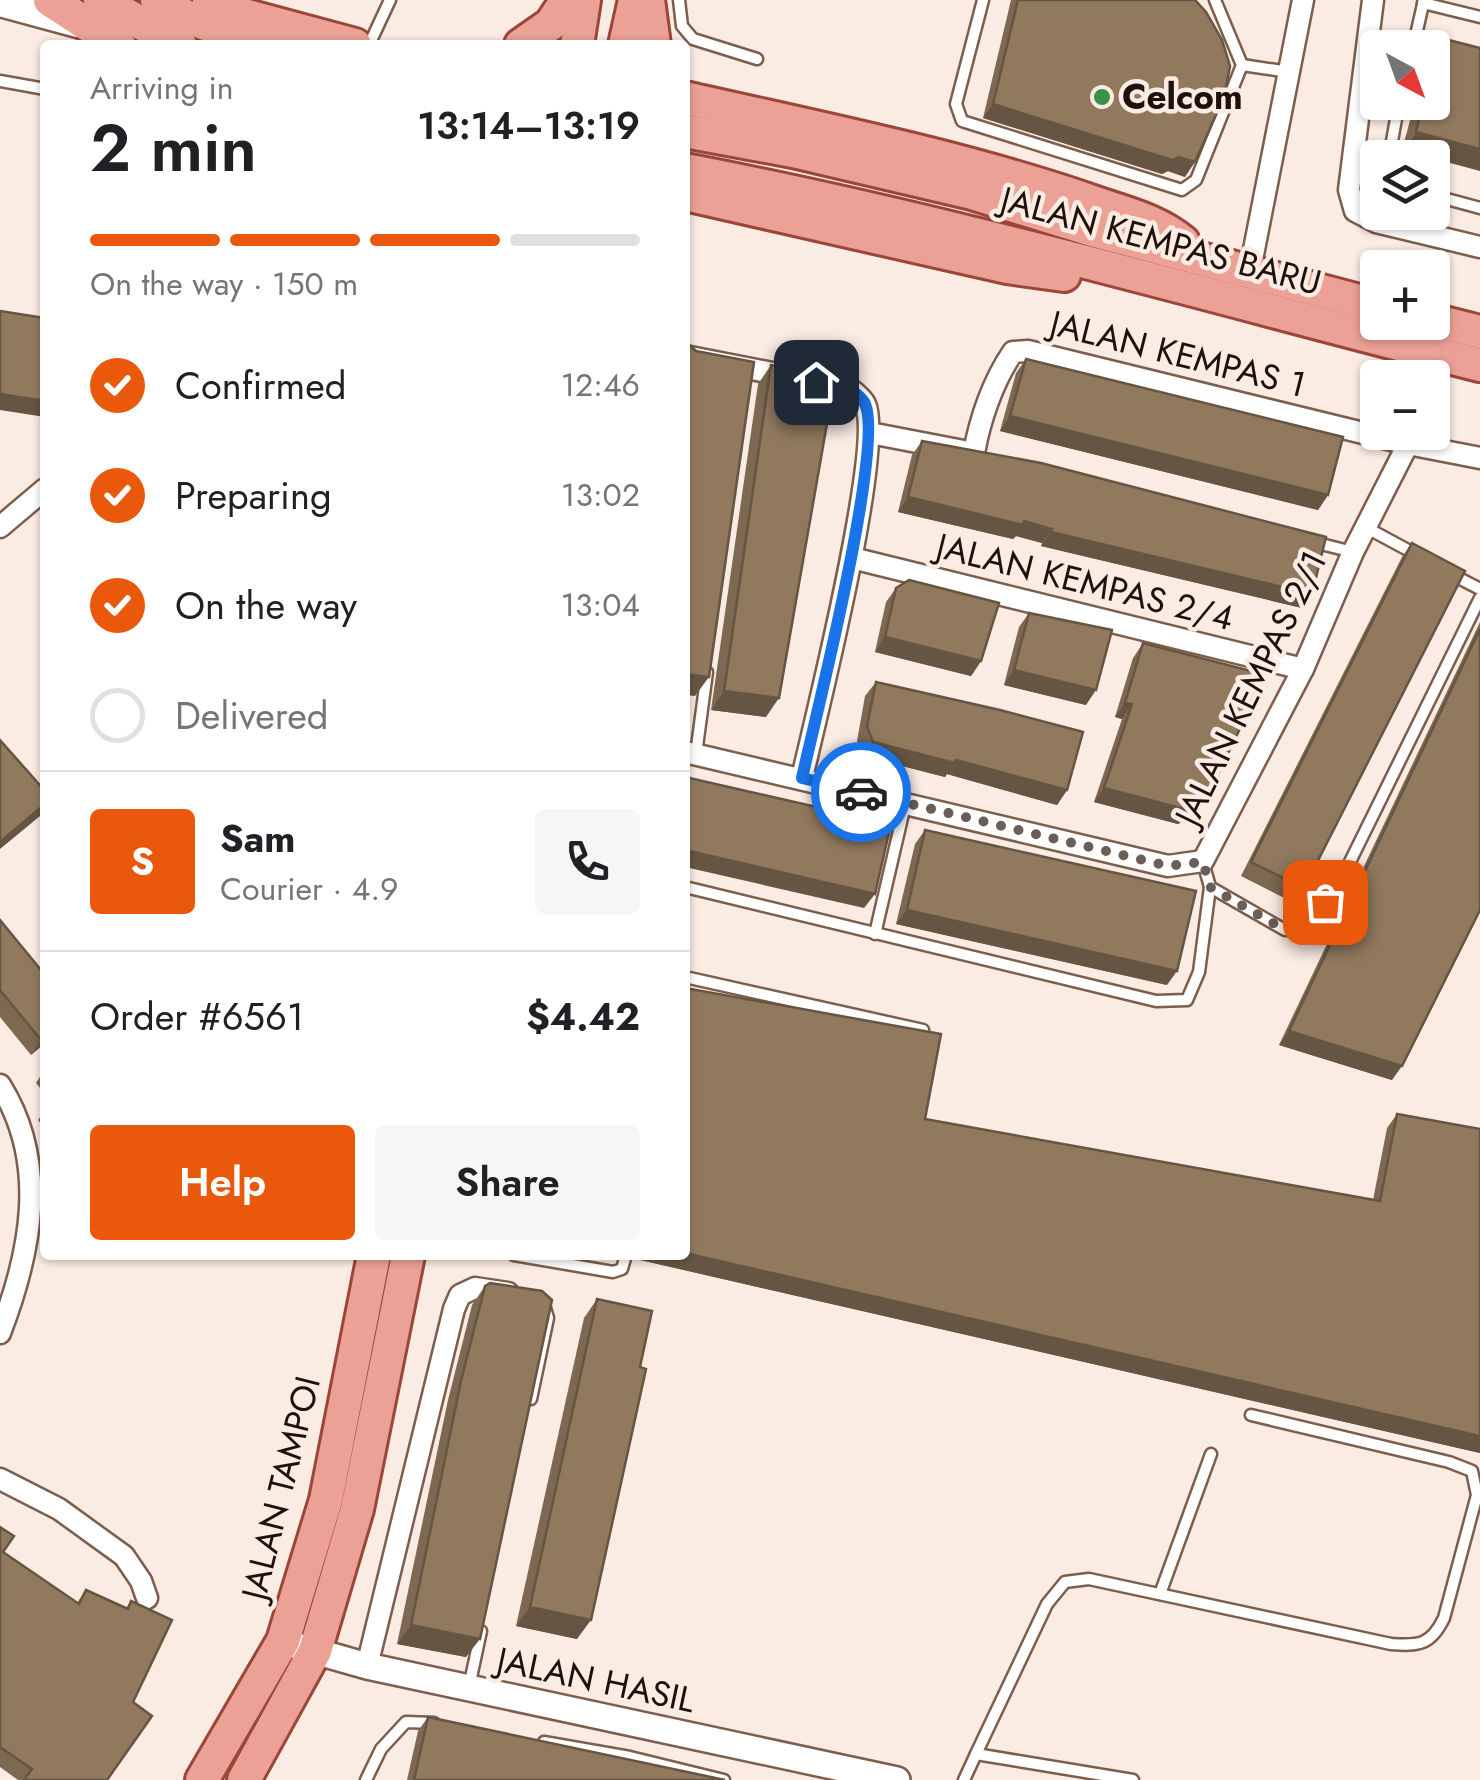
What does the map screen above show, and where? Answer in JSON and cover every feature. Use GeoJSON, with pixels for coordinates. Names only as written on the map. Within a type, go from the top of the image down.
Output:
{"type":"FeatureCollection","features":[{"type":"Feature","properties":{"kind":"main road"},"geometry":{"type":"LineString","coordinates":[[50,0],[167,40]]}},
{"type":"Feature","properties":{"kind":"main road"},"geometry":{"type":"LineString","coordinates":[[157,0],[184,16],[238,20],[332,40]]}},
{"type":"Feature","properties":{"kind":"main road"},"geometry":{"type":"LineString","coordinates":[[532,40],[552,24],[567,0]]}},
{"type":"Feature","properties":{"kind":"main road"},"geometry":{"type":"LineString","coordinates":[[578,40],[584,0]]}},
{"type":"Feature","properties":{"kind":"main road"},"geometry":{"type":"LineString","coordinates":[[626,40],[635,0]]}},
{"type":"Feature","properties":{"kind":"main road"},"geometry":{"type":"LineString","coordinates":[[648,0],[653,40]]}},
{"type":"Feature","properties":{"kind":"main road"},"geometry":{"type":"LineString","coordinates":[[0,1],[91,11],[115,40]]}},
{"type":"Feature","properties":{"kind":"main road"},"geometry":{"type":"LineString","coordinates":[[690,86],[742,111]]}},
{"type":"Feature","properties":{"kind":"main road"},"geometry":{"type":"LineString","coordinates":[[690,99],[922,153],[1052,188],[1137,216],[1172,233],[1201,258]]}},
{"type":"Feature","properties":{"kind":"main road","name":"JALAN KEMPAS BARU"},"geometry":{"type":"LineString","coordinates":[[690,132],[793,150],[900,176],[1360,301]]}},
{"type":"Feature","properties":{"kind":"main road","name":"JALAN KEMPAS BARU"},"geometry":{"type":"LineString","coordinates":[[690,171],[1058,254],[1480,365]]}},
{"type":"Feature","properties":{"kind":"main road"},"geometry":{"type":"LineString","coordinates":[[695,199],[1007,267],[1222,299]]}},
{"type":"Feature","properties":{"kind":"main road"},"geometry":{"type":"LineString","coordinates":[[1450,324],[1480,332]]}},
{"type":"Feature","properties":{"kind":"main road","name":"JALAN TAMPOI"},"geometry":{"type":"LineString","coordinates":[[202,1780],[283,1642],[326,1500],[373,1260]]}},
{"type":"Feature","properties":{"kind":"main road"},"geometry":{"type":"LineString","coordinates":[[244,1780],[315,1651],[358,1509],[407,1260]]}},
{"type":"Feature","properties":{"kind":"street"},"geometry":{"type":"LineString","coordinates":[[1250,270],[1302,0]]}},
{"type":"Feature","properties":{"kind":"street"},"geometry":{"type":"LineString","coordinates":[[1373,0],[1349,190],[1355,211],[1376,222],[1480,247]]}},
{"type":"Feature","properties":{"kind":"street","name":"JALAN KEMPAS 1"},"geometry":{"type":"LineString","coordinates":[[870,433],[983,456],[978,431],[1002,367],[1013,352],[1028,351],[1360,432]]}},
{"type":"Feature","properties":{"kind":"street"},"geometry":{"type":"LineString","coordinates":[[690,358],[750,378],[849,388],[866,404],[870,433],[852,558],[802,778]]}},
{"type":"Feature","properties":{"kind":"street","name":"JALAN KEMPAS 2/1"},"geometry":{"type":"LineString","coordinates":[[690,753],[1168,866],[1203,862],[1303,670],[1353,552],[1405,450]]}},
{"type":"Feature","properties":{"kind":"street","name":"JALAN KEMPAS 1"},"geometry":{"type":"LineString","coordinates":[[1439,450],[1480,458]]}},
{"type":"Feature","properties":{"kind":"street"},"geometry":{"type":"LineString","coordinates":[[0,526],[40,493]]}},
{"type":"Feature","properties":{"kind":"street","name":"JALAN KEMPAS 2/4"},"geometry":{"type":"LineString","coordinates":[[852,558],[1303,670]]}},
{"type":"Feature","properties":{"kind":"street"},"geometry":{"type":"LineString","coordinates":[[0,1085],[24,1142],[32,1185],[30,1232],[18,1286],[0,1333]]}},
{"type":"Feature","properties":{"kind":"street"},"geometry":{"type":"LineString","coordinates":[[367,1666],[460,1295],[474,1288],[536,1296],[544,1306]]}},
{"type":"Feature","properties":{"kind":"street"},"geometry":{"type":"LineString","coordinates":[[0,1479],[59,1509],[124,1556],[142,1581],[147,1598]]}},
{"type":"Feature","properties":{"kind":"street","name":"JALAN HASIL"},"geometry":{"type":"LineString","coordinates":[[283,1642],[367,1666],[896,1780]]}},
{"type":"Feature","properties":{"kind":"lane"},"geometry":{"type":"LineString","coordinates":[[371,40],[390,0]]}},
{"type":"Feature","properties":{"kind":"lane"},"geometry":{"type":"LineString","coordinates":[[679,0],[682,26],[693,39],[757,58]]}},
{"type":"Feature","properties":{"kind":"lane"},"geometry":{"type":"LineString","coordinates":[[983,0],[956,104],[962,121],[1176,189],[1188,188],[1196,180],[1242,64],[1215,0]]}},
{"type":"Feature","properties":{"kind":"lane"},"geometry":{"type":"LineString","coordinates":[[1419,30],[1424,1],[1480,18]]}},
{"type":"Feature","properties":{"kind":"lane"},"geometry":{"type":"LineString","coordinates":[[1242,64],[1289,72]]}},
{"type":"Feature","properties":{"kind":"lane"},"geometry":{"type":"LineString","coordinates":[[0,94],[3,81],[40,87]]}},
{"type":"Feature","properties":{"kind":"lane"},"geometry":{"type":"LineString","coordinates":[[1450,200],[1480,208]]}},
{"type":"Feature","properties":{"kind":"lane"},"geometry":{"type":"LineString","coordinates":[[1366,528],[1432,563]]}},
{"type":"Feature","properties":{"kind":"lane"},"geometry":{"type":"LineString","coordinates":[[1296,537],[1353,552]]}},
{"type":"Feature","properties":{"kind":"lane"},"geometry":{"type":"LineString","coordinates":[[1448,572],[1480,589]]}},
{"type":"Feature","properties":{"kind":"lane"},"geometry":{"type":"LineString","coordinates":[[1210,887],[1285,930],[1306,929],[1343,876],[1480,598]]}},
{"type":"Feature","properties":{"kind":"lane"},"geometry":{"type":"LineString","coordinates":[[690,753],[710,658]]}},
{"type":"Feature","properties":{"kind":"lane"},"geometry":{"type":"LineString","coordinates":[[875,934],[905,804]]}},
{"type":"Feature","properties":{"kind":"lane"},"geometry":{"type":"LineString","coordinates":[[690,888],[1156,1001],[1187,1000],[1199,972],[1210,887],[1203,862]]}},
{"type":"Feature","properties":{"kind":"lane"},"geometry":{"type":"LineString","coordinates":[[690,978],[923,1030]]}},
{"type":"Feature","properties":{"kind":"lane"},"geometry":{"type":"LineString","coordinates":[[543,1260],[614,1272],[622,1269],[625,1260]]}},
{"type":"Feature","properties":{"kind":"lane"},"geometry":{"type":"LineString","coordinates":[[527,1416],[548,1318],[544,1306]]}},
{"type":"Feature","properties":{"kind":"lane"},"geometry":{"type":"LineString","coordinates":[[964,1780],[1047,1604],[1065,1582],[1090,1578],[1391,1644],[1414,1646],[1436,1635],[1477,1495],[1472,1471],[1449,1462],[1251,1415]]}},
{"type":"Feature","properties":{"kind":"lane"},"geometry":{"type":"LineString","coordinates":[[1160,1594],[1212,1454]]}},
{"type":"Feature","properties":{"kind":"lane"},"geometry":{"type":"LineString","coordinates":[[468,1688],[485,1610]]}},
{"type":"Feature","properties":{"kind":"lane"},"geometry":{"type":"LineString","coordinates":[[366,1780],[382,1749],[406,1722],[438,1723]]}},
{"type":"Feature","properties":{"kind":"lane"},"geometry":{"type":"LineString","coordinates":[[534,1740],[630,1757],[724,1780]]}},
{"type":"Feature","properties":{"kind":"lane"},"geometry":{"type":"LineString","coordinates":[[976,1754],[1134,1780]]}},
{"type":"Feature","properties":{"kind":"building","name":"Celcom"},"geometry":{"type":"Polygon","coordinates":[[[1018,0],[1195,0],[1222,40],[1230,66],[1224,97],[1195,162],[1179,157],[1172,160],[993,104],[1018,0]]]}},
{"type":"Feature","properties":{"kind":"building"},"geometry":{"type":"Polygon","coordinates":[[[1450,40],[1480,48],[1480,149],[1416,132],[1419,120],[1450,120],[1450,40]]]}},
{"type":"Feature","properties":{"kind":"building"},"geometry":{"type":"Polygon","coordinates":[[[0,311],[40,317],[40,400],[0,394],[0,311]]]}},
{"type":"Feature","properties":{"kind":"building"},"geometry":{"type":"Polygon","coordinates":[[[690,346],[696,351],[754,362],[709,677],[690,675],[690,346]]]}},
{"type":"Feature","properties":{"kind":"building"},"geometry":{"type":"Polygon","coordinates":[[[1026,359],[1343,437],[1328,495],[1010,416],[1026,359]]]}},
{"type":"Feature","properties":{"kind":"building"},"geometry":{"type":"Polygon","coordinates":[[[771,365],[835,378],[779,698],[724,691],[771,365]]]}},
{"type":"Feature","properties":{"kind":"building"},"geometry":{"type":"Polygon","coordinates":[[[922,441],[1041,463],[1326,537],[1312,594],[1051,532],[1052,529],[1024,521],[1023,525],[908,497],[922,441]]]}},
{"type":"Feature","properties":{"kind":"building"},"geometry":{"type":"Polygon","coordinates":[[[1412,543],[1465,571],[1304,888],[1251,862],[1412,543]]]}},
{"type":"Feature","properties":{"kind":"building"},"geometry":{"type":"Polygon","coordinates":[[[909,580],[999,603],[981,661],[885,637],[896,588],[909,580]]]}},
{"type":"Feature","properties":{"kind":"building"},"geometry":{"type":"Polygon","coordinates":[[[1029,613],[1112,630],[1096,690],[1014,670],[1029,613]]]}},
{"type":"Feature","properties":{"kind":"building"},"geometry":{"type":"Polygon","coordinates":[[[1480,629],[1480,910],[1402,1066],[1289,1031],[1480,629]]]}},
{"type":"Feature","properties":{"kind":"building"},"geometry":{"type":"Polygon","coordinates":[[[1143,643],[1255,672],[1262,683],[1206,799],[1188,810],[1104,788],[1132,704],[1125,703],[1143,643]]]}},
{"type":"Feature","properties":{"kind":"building"},"geometry":{"type":"Polygon","coordinates":[[[876,682],[1083,732],[1067,790],[873,742],[867,726],[876,682]]]}},
{"type":"Feature","properties":{"kind":"building"},"geometry":{"type":"Polygon","coordinates":[[[0,740],[40,785],[40,808],[0,842],[0,740]]]}},
{"type":"Feature","properties":{"kind":"building"},"geometry":{"type":"Polygon","coordinates":[[[690,778],[891,824],[875,894],[690,851],[690,778]]]}},
{"type":"Feature","properties":{"kind":"building"},"geometry":{"type":"Polygon","coordinates":[[[925,830],[1196,891],[1177,971],[907,910],[925,830]]]}},
{"type":"Feature","properties":{"kind":"building"},"geometry":{"type":"Polygon","coordinates":[[[0,920],[40,969],[40,1039],[0,990],[0,920]]]}},
{"type":"Feature","properties":{"kind":"building"},"geometry":{"type":"Polygon","coordinates":[[[690,989],[941,1034],[925,1119],[1380,1201],[1397,1114],[1480,1129],[1480,1436],[690,1254],[690,989]]]}},
{"type":"Feature","properties":{"kind":"building"},"geometry":{"type":"Polygon","coordinates":[[[490,1283],[542,1291],[552,1300],[480,1639],[411,1625],[461,1381],[485,1286],[490,1283]]]}},
{"type":"Feature","properties":{"kind":"building"},"geometry":{"type":"Polygon","coordinates":[[[597,1299],[652,1311],[640,1367],[646,1369],[591,1620],[530,1607],[597,1299]]]}},
{"type":"Feature","properties":{"kind":"building"},"geometry":{"type":"Polygon","coordinates":[[[0,1527],[14,1536],[3,1552],[79,1604],[86,1590],[128,1609],[131,1601],[172,1620],[133,1702],[152,1716],[107,1780],[24,1780],[32,1769],[0,1747],[0,1527]]]}},
{"type":"Feature","properties":{"kind":"building"},"geometry":{"type":"Polygon","coordinates":[[[428,1717],[725,1780],[414,1780],[428,1717]]]}},
{"type":"Feature","properties":{"kind":"way so far"},"geometry":{"type":"LineString","coordinates":[[861,792],[1168,866],[1203,862],[1210,887],[1285,930],[1306,929],[1325,902]]}},
{"type":"Feature","properties":{"kind":"place","name":"Celcom"},"geometry":{"type":"Point","coordinates":[1102,97]}},
{"type":"Feature","properties":{"kind":"route"},"geometry":{"type":"LineString","coordinates":[[816,382],[849,388],[866,404],[870,433],[852,558],[802,778],[861,792]]}}]}
